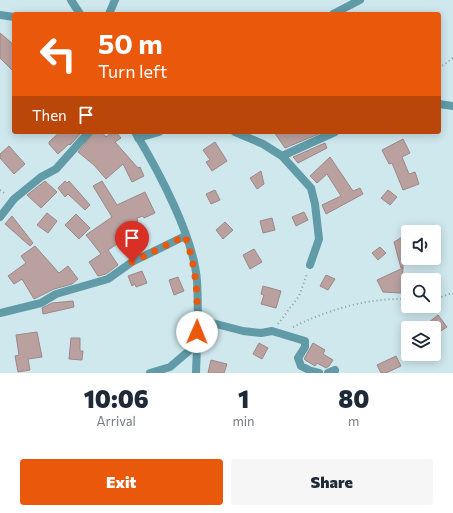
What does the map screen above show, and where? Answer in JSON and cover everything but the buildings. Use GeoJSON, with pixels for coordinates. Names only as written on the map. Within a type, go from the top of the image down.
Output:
{"type":"FeatureCollection","features":[{"type":"Feature","properties":{"kind":"street"},"geometry":{"type":"LineString","coordinates":[[71,0],[79,12]]}},
{"type":"Feature","properties":{"kind":"street"},"geometry":{"type":"LineString","coordinates":[[109,12],[115,0]]}},
{"type":"Feature","properties":{"kind":"street"},"geometry":{"type":"LineString","coordinates":[[337,12],[360,0]]}},
{"type":"Feature","properties":{"kind":"street"},"geometry":{"type":"LineString","coordinates":[[0,15],[12,17]]}},
{"type":"Feature","properties":{"kind":"street"},"geometry":{"type":"LineString","coordinates":[[441,104],[453,106]]}},
{"type":"Feature","properties":{"kind":"street"},"geometry":{"type":"LineString","coordinates":[[0,217],[14,199],[41,177],[56,169],[87,134]]}},
{"type":"Feature","properties":{"kind":"street"},"geometry":{"type":"LineString","coordinates":[[240,134],[264,144],[282,156],[311,188],[315,204],[319,239],[310,265]]}},
{"type":"Feature","properties":{"kind":"street"},"geometry":{"type":"LineString","coordinates":[[282,156],[331,134]]}},
{"type":"Feature","properties":{"kind":"street"},"geometry":{"type":"LineString","coordinates":[[137,135],[172,201],[193,258],[197,280],[196,373]]}},
{"type":"Feature","properties":{"kind":"street"},"geometry":{"type":"LineString","coordinates":[[0,313],[41,303],[56,294],[108,279],[132,262],[185,236]]}},
{"type":"Feature","properties":{"kind":"street"},"geometry":{"type":"LineString","coordinates":[[197,319],[243,331],[261,333],[272,331],[289,334],[305,341],[305,347],[298,358],[301,366],[319,373]]}},
{"type":"Feature","properties":{"kind":"street"},"geometry":{"type":"LineString","coordinates":[[150,373],[170,367],[197,344]]}},
{"type":"Feature","properties":{"kind":"path"},"geometry":{"type":"LineString","coordinates":[[441,67],[453,58]]}},
{"type":"Feature","properties":{"kind":"path"},"geometry":{"type":"LineString","coordinates":[[272,331],[299,296],[310,265]]}},
{"type":"Feature","properties":{"kind":"path"},"geometry":{"type":"LineString","coordinates":[[441,297],[453,294]]}},
{"type":"Feature","properties":{"kind":"path"},"geometry":{"type":"LineString","coordinates":[[289,334],[292,327],[321,313],[360,302],[380,299],[401,299]]}},
{"type":"Feature","properties":{"kind":"route"},"geometry":{"type":"LineString","coordinates":[[132,262],[185,236],[193,258],[197,280],[197,332]]}}]}
